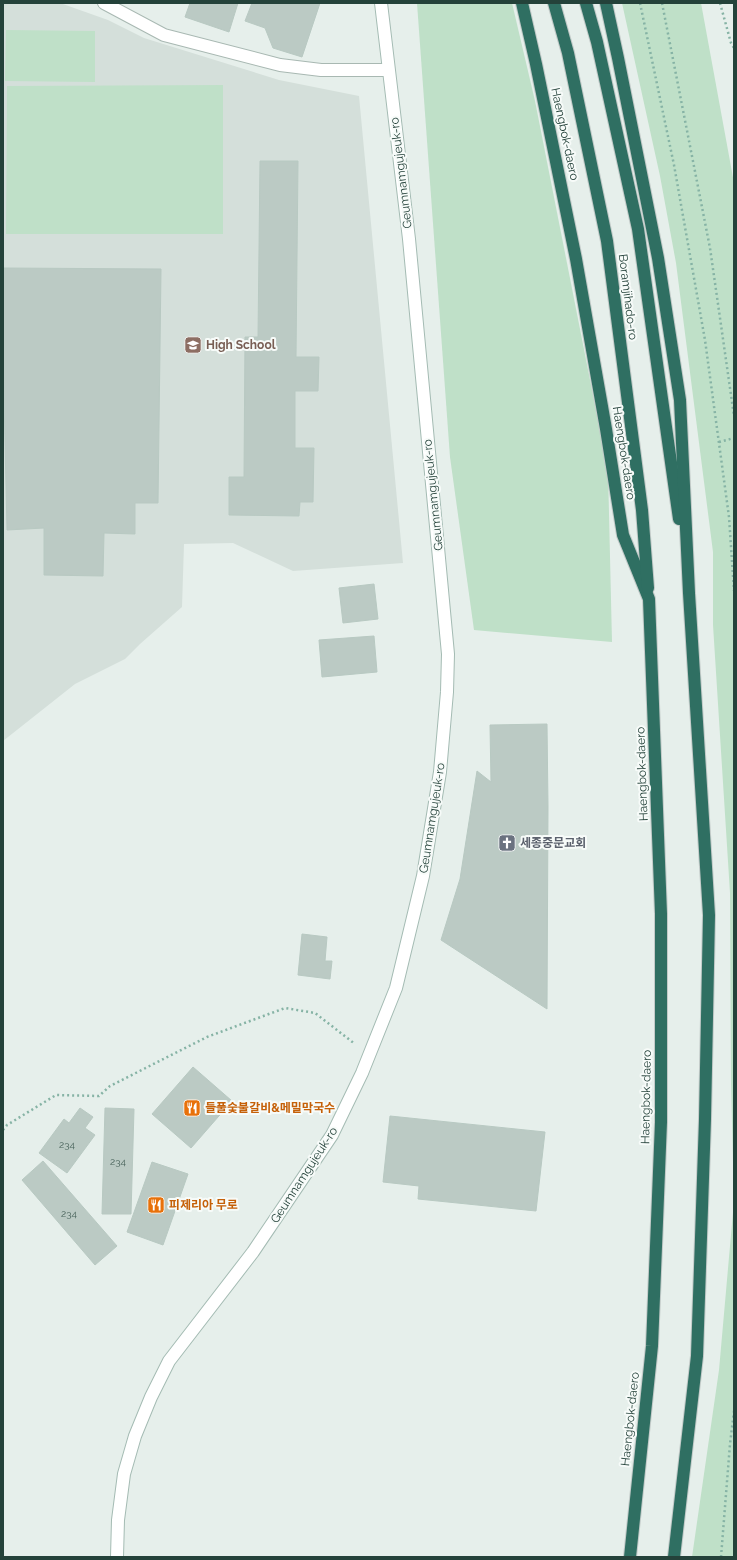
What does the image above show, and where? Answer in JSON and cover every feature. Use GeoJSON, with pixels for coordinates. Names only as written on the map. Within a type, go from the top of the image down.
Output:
{"type":"FeatureCollection","features":[{"type":"Feature","properties":{"kind":"highway","name":"Haengbok-daero"},"geometry":{"type":"LineString","coordinates":[[522,3],[576,258],[605,421],[623,535],[649,599],[661,914],[661,1122],[652,1346],[630,1557]]}},
{"type":"Feature","properties":{"kind":"highway","name":"Boramjihado-ro"},"geometry":{"type":"LineString","coordinates":[[554,3],[568,53],[607,241],[642,510],[649,599]]}},
{"type":"Feature","properties":{"kind":"highway","name":"Boramjihado-ro"},"geometry":{"type":"LineString","coordinates":[[586,3],[597,42],[638,229],[689,593]]}},
{"type":"Feature","properties":{"kind":"highway"},"geometry":{"type":"LineString","coordinates":[[606,3],[658,258],[680,400],[689,593],[709,916],[705,1120],[697,1356],[674,1557]]}},
{"type":"Feature","properties":{"kind":"main road"},"geometry":{"type":"LineString","coordinates":[[104,3],[164,35],[280,65],[321,70],[388,70]]}},
{"type":"Feature","properties":{"kind":"main road","name":"Geumnamgujeuk-ro"},"geometry":{"type":"LineString","coordinates":[[117,1557],[118,1520],[124,1474],[134,1436],[151,1397],[168,1361],[253,1252],[332,1135],[362,1073],[396,988],[423,876],[440,772],[447,692],[448,654],[409,239],[381,3]]}},
{"type":"Feature","properties":{"kind":"path"},"geometry":{"type":"LineString","coordinates":[[640,3],[653,59],[677,180],[706,340],[729,516],[734,591]]}},
{"type":"Feature","properties":{"kind":"path"},"geometry":{"type":"LineString","coordinates":[[662,3],[710,248],[734,416]]}},
{"type":"Feature","properties":{"kind":"path"},"geometry":{"type":"LineString","coordinates":[[720,3],[731,43],[734,48]]}},
{"type":"Feature","properties":{"kind":"path"},"geometry":{"type":"LineString","coordinates":[[719,442],[734,438]]}},
{"type":"Feature","properties":{"kind":"path"},"geometry":{"type":"LineString","coordinates":[[3,1130],[7,1125],[56,1095],[99,1096],[110,1086],[207,1037],[285,1008],[315,1013],[369,1055]]}},
{"type":"Feature","properties":{"kind":"path"},"geometry":{"type":"LineString","coordinates":[[721,1557],[734,1411]]}},
{"type":"Feature","properties":{"kind":"shaded area","name":"High School"},"geometry":{"type":"Polygon","coordinates":[[[3,3],[60,3],[108,20],[144,38],[279,80],[359,96],[403,563],[293,571],[233,543],[184,544],[182,607],[125,659],[75,684],[3,741],[3,3]]]}},
{"type":"Feature","properties":{"kind":"green space"},"geometry":{"type":"Polygon","coordinates":[[[417,3],[512,3],[535,101],[608,471],[612,642],[474,630],[450,457],[417,3]]]}},
{"type":"Feature","properties":{"kind":"green space"},"geometry":{"type":"Polygon","coordinates":[[[622,3],[701,3],[734,183],[734,1201],[731,1084],[730,893],[713,625],[713,552],[676,263],[660,176],[622,3]]]}},
{"type":"Feature","properties":{"kind":"green space"},"geometry":{"type":"Polygon","coordinates":[[[6,30],[95,31],[95,82],[5,81],[6,30]]]}},
{"type":"Feature","properties":{"kind":"green space"},"geometry":{"type":"Polygon","coordinates":[[[223,85],[223,234],[6,234],[7,86],[223,85]]]}},
{"type":"Feature","properties":{"kind":"green space"},"geometry":{"type":"Polygon","coordinates":[[[734,1201],[734,1557],[692,1557],[719,1370],[734,1201]]]}},
{"type":"Feature","properties":{"kind":"building"},"geometry":{"type":"Polygon","coordinates":[[[190,3],[238,3],[229,32],[185,17],[190,3]]]}},
{"type":"Feature","properties":{"kind":"building"},"geometry":{"type":"Polygon","coordinates":[[[252,3],[320,3],[302,57],[273,48],[265,28],[245,21],[252,3]]]}},
{"type":"Feature","properties":{"kind":"building"},"geometry":{"type":"Polygon","coordinates":[[[260,161],[298,161],[296,357],[319,357],[318,391],[295,391],[295,448],[314,448],[313,502],[300,502],[299,516],[229,515],[229,477],[244,477],[245,337],[258,337],[260,161]]]}},
{"type":"Feature","properties":{"kind":"building"},"geometry":{"type":"Polygon","coordinates":[[[3,268],[161,269],[158,503],[135,503],[135,534],[104,533],[103,576],[44,575],[44,528],[7,530],[3,355],[3,268]]]}},
{"type":"Feature","properties":{"kind":"building"},"geometry":{"type":"Polygon","coordinates":[[[374,584],[378,619],[343,623],[339,588],[374,584]]]}},
{"type":"Feature","properties":{"kind":"building"},"geometry":{"type":"Polygon","coordinates":[[[374,636],[377,672],[322,677],[319,640],[374,636]]]}},
{"type":"Feature","properties":{"kind":"building","name":"세종중문교회"},"geometry":{"type":"Polygon","coordinates":[[[547,724],[547,1009],[441,940],[460,879],[477,771],[491,782],[490,725],[547,724]]]}},
{"type":"Feature","properties":{"kind":"building"},"geometry":{"type":"Polygon","coordinates":[[[302,934],[327,937],[325,961],[332,961],[330,979],[298,975],[302,934]]]}},
{"type":"Feature","properties":{"kind":"building","name":"들풀숯불갈비&메밀막국수"},"geometry":{"type":"Polygon","coordinates":[[[193,1067],[232,1101],[191,1148],[152,1114],[193,1067]]]}},
{"type":"Feature","properties":{"kind":"building"},"geometry":{"type":"Polygon","coordinates":[[[80,1108],[93,1117],[85,1128],[95,1135],[67,1173],[39,1153],[64,1119],[69,1123],[80,1108]]]}},
{"type":"Feature","properties":{"kind":"building"},"geometry":{"type":"Polygon","coordinates":[[[105,1108],[134,1109],[131,1214],[102,1214],[105,1108]]]}},
{"type":"Feature","properties":{"kind":"building"},"geometry":{"type":"Polygon","coordinates":[[[390,1116],[545,1132],[536,1211],[418,1199],[419,1186],[383,1182],[390,1116]]]}},
{"type":"Feature","properties":{"kind":"building"},"geometry":{"type":"Polygon","coordinates":[[[43,1161],[117,1246],[95,1265],[22,1180],[43,1161]]]}},
{"type":"Feature","properties":{"kind":"building"},"geometry":{"type":"Polygon","coordinates":[[[152,1162],[188,1174],[163,1245],[127,1232],[152,1162]]]}},
{"type":"Feature","properties":{"kind":"place","name":"High School"},"geometry":{"type":"Point","coordinates":[193,345]}},
{"type":"Feature","properties":{"kind":"place","name":"세종중문교회"},"geometry":{"type":"Point","coordinates":[507,843]}},
{"type":"Feature","properties":{"kind":"place","name":"들풀숯불갈비&메밀막국수"},"geometry":{"type":"Point","coordinates":[192,1108]}},
{"type":"Feature","properties":{"kind":"place","name":"피제리아 무로"},"geometry":{"type":"Point","coordinates":[156,1205]}}]}
